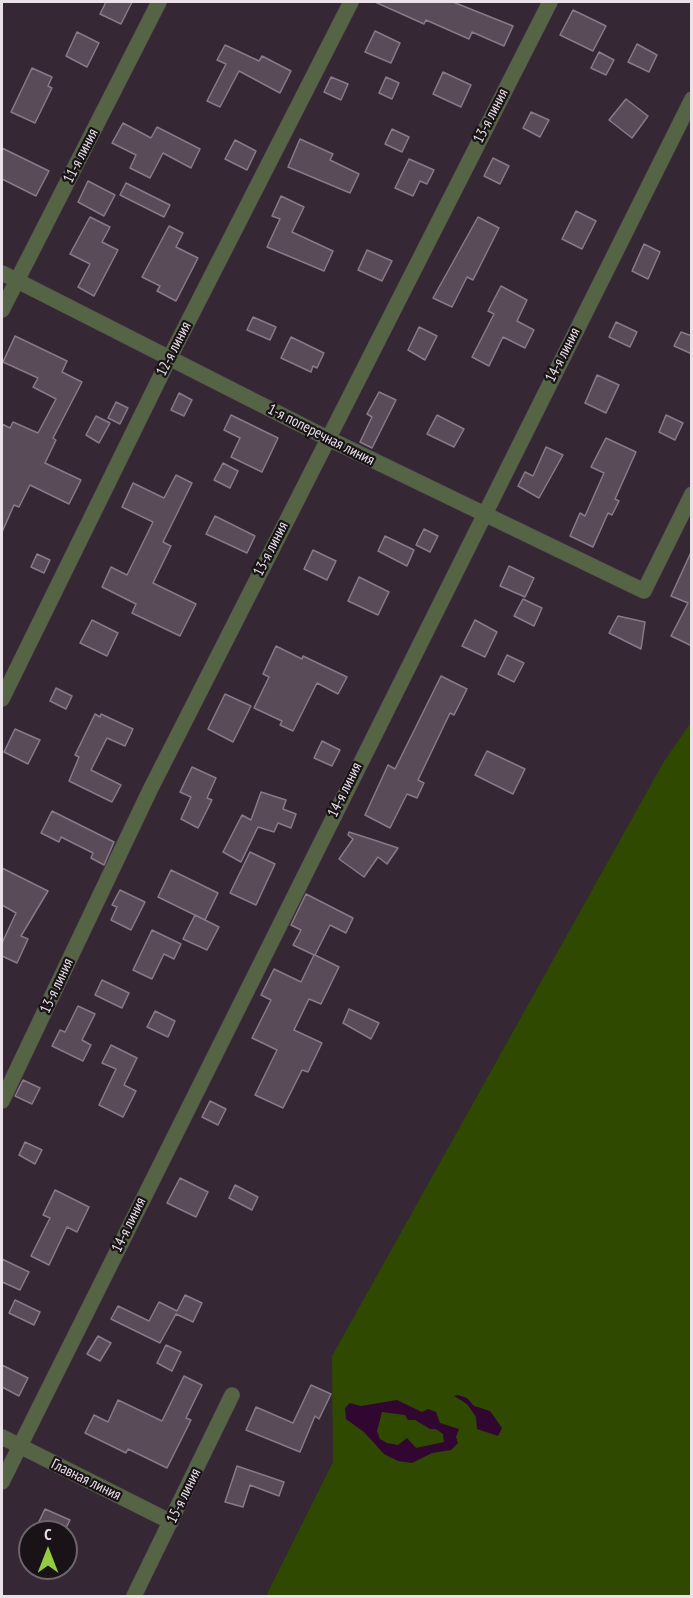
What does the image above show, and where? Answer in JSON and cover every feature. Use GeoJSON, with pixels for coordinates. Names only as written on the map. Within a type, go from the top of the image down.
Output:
{"type":"FeatureCollection","features":[{"type":"Feature","properties":{"kind":"street","name":"11-я линия"},"geometry":{"type":"LineString","coordinates":[[2,310],[159,2]]}},
{"type":"Feature","properties":{"kind":"street","name":"12-я линия"},"geometry":{"type":"LineString","coordinates":[[2,699],[170,357],[351,2]]}},
{"type":"Feature","properties":{"kind":"street","name":"13-я линия"},"geometry":{"type":"LineString","coordinates":[[2,1101],[150,790],[550,2]]}},
{"type":"Feature","properties":{"kind":"street","name":"14-я линия"},"geometry":{"type":"LineString","coordinates":[[2,1482],[482,515],[692,99]]}},
{"type":"Feature","properties":{"kind":"street","name":"1-я поперечная линия"},"geometry":{"type":"LineString","coordinates":[[2,273],[482,515],[644,591],[692,494]]}},
{"type":"Feature","properties":{"kind":"street","name":"15-я линия"},"geometry":{"type":"LineString","coordinates":[[134,1596],[232,1395]]}},
{"type":"Feature","properties":{"kind":"street","name":"Главная линия"},"geometry":{"type":"LineString","coordinates":[[2,1437],[171,1522]]}},
{"type":"Feature","properties":{"kind":"green space"},"geometry":{"type":"Polygon","coordinates":[[[691,722],[691,1596],[266,1596],[333,1462],[332,1356],[663,763],[691,722]]]}},
{"type":"Feature","properties":{"kind":"shaded area"},"geometry":{"type":"Polygon","coordinates":[[[454,1396],[467,1398],[474,1406],[490,1411],[502,1428],[498,1436],[477,1429],[476,1417],[467,1404],[454,1396]]]}},
{"type":"Feature","properties":{"kind":"shaded area"},"geometry":{"type":"Polygon","coordinates":[[[397,1400],[422,1412],[428,1409],[436,1412],[440,1423],[459,1429],[456,1437],[458,1443],[451,1450],[432,1453],[412,1463],[398,1461],[384,1454],[364,1432],[346,1419],[345,1408],[350,1403],[361,1406],[397,1400]],[[382,1412],[377,1431],[380,1439],[398,1445],[407,1438],[416,1448],[444,1442],[443,1434],[436,1429],[430,1429],[415,1420],[408,1420],[405,1415],[382,1412]]]}},
{"type":"Feature","properties":{"kind":"building"},"geometry":{"type":"Polygon","coordinates":[[[106,2],[132,2],[121,24],[100,14],[106,2]]]}},
{"type":"Feature","properties":{"kind":"building"},"geometry":{"type":"Polygon","coordinates":[[[375,2],[453,2],[513,26],[504,46],[472,32],[469,39],[426,20],[424,24],[375,2]]]}},
{"type":"Feature","properties":{"kind":"building"},"geometry":{"type":"Polygon","coordinates":[[[573,10],[606,26],[593,51],[560,35],[573,10]]]}},
{"type":"Feature","properties":{"kind":"building"},"geometry":{"type":"Polygon","coordinates":[[[375,31],[400,43],[391,63],[365,52],[375,31]]]}},
{"type":"Feature","properties":{"kind":"building"},"geometry":{"type":"Polygon","coordinates":[[[77,32],[99,43],[87,67],[66,56],[77,32]]]}},
{"type":"Feature","properties":{"kind":"building"},"geometry":{"type":"Polygon","coordinates":[[[637,44],[657,55],[649,72],[628,62],[637,44]]]}},
{"type":"Feature","properties":{"kind":"building"},"geometry":{"type":"Polygon","coordinates":[[[225,45],[259,61],[262,56],[291,71],[280,93],[239,71],[220,107],[207,101],[226,64],[217,60],[225,45]]]}},
{"type":"Feature","properties":{"kind":"building"},"geometry":{"type":"Polygon","coordinates":[[[599,52],[614,60],[606,75],[591,68],[599,52]]]}},
{"type":"Feature","properties":{"kind":"building"},"geometry":{"type":"Polygon","coordinates":[[[32,68],[52,77],[48,86],[52,88],[35,123],[11,112],[32,68]]]}},
{"type":"Feature","properties":{"kind":"building"},"geometry":{"type":"Polygon","coordinates":[[[443,72],[471,85],[461,107],[433,94],[443,72]]]}},
{"type":"Feature","properties":{"kind":"building"},"geometry":{"type":"Polygon","coordinates":[[[331,77],[348,84],[341,100],[324,92],[331,77]]]}},
{"type":"Feature","properties":{"kind":"building"},"geometry":{"type":"Polygon","coordinates":[[[386,77],[399,83],[392,99],[379,93],[386,77]]]}},
{"type":"Feature","properties":{"kind":"building"},"geometry":{"type":"Polygon","coordinates":[[[626,99],[648,116],[632,138],[609,120],[626,99]]]}},
{"type":"Feature","properties":{"kind":"building"},"geometry":{"type":"Polygon","coordinates":[[[531,112],[549,120],[540,137],[523,128],[531,112]]]}},
{"type":"Feature","properties":{"kind":"building"},"geometry":{"type":"Polygon","coordinates":[[[123,123],[151,138],[157,127],[200,149],[191,168],[163,153],[150,178],[130,168],[136,155],[112,143],[123,123]]]}},
{"type":"Feature","properties":{"kind":"building"},"geometry":{"type":"Polygon","coordinates":[[[392,129],[409,137],[402,152],[385,144],[392,129]]]}},
{"type":"Feature","properties":{"kind":"building"},"geometry":{"type":"Polygon","coordinates":[[[300,139],[333,154],[330,160],[359,174],[350,193],[288,167],[300,139]]]}},
{"type":"Feature","properties":{"kind":"building"},"geometry":{"type":"Polygon","coordinates":[[[235,140],[256,151],[247,170],[225,159],[235,140]]]}},
{"type":"Feature","properties":{"kind":"building"},"geometry":{"type":"Polygon","coordinates":[[[2,148],[49,171],[36,196],[2,179],[2,148]]]}},
{"type":"Feature","properties":{"kind":"building"},"geometry":{"type":"Polygon","coordinates":[[[493,158],[509,166],[500,184],[484,176],[493,158]]]}},
{"type":"Feature","properties":{"kind":"building"},"geometry":{"type":"Polygon","coordinates":[[[409,159],[434,170],[427,184],[420,181],[413,196],[395,188],[409,159]]]}},
{"type":"Feature","properties":{"kind":"building"},"geometry":{"type":"Polygon","coordinates":[[[88,181],[115,195],[104,216],[78,202],[88,181]]]}},
{"type":"Feature","properties":{"kind":"building"},"geometry":{"type":"Polygon","coordinates":[[[126,183],[170,205],[164,217],[120,195],[126,183]]]}},
{"type":"Feature","properties":{"kind":"building"},"geometry":{"type":"Polygon","coordinates":[[[281,196],[304,207],[292,232],[333,251],[324,271],[267,247],[280,219],[272,216],[281,196]]]}},
{"type":"Feature","properties":{"kind":"building"},"geometry":{"type":"Polygon","coordinates":[[[576,211],[596,221],[582,249],[562,239],[576,211]]]}},
{"type":"Feature","properties":{"kind":"building"},"geometry":{"type":"Polygon","coordinates":[[[90,217],[110,227],[102,242],[118,250],[94,296],[78,287],[90,264],[70,254],[90,217]]]}},
{"type":"Feature","properties":{"kind":"building"},"geometry":{"type":"Polygon","coordinates":[[[478,217],[499,228],[473,280],[467,277],[452,307],[433,298],[478,217]]]}},
{"type":"Feature","properties":{"kind":"building"},"geometry":{"type":"Polygon","coordinates":[[[169,226],[183,233],[176,247],[198,258],[176,301],[157,291],[160,286],[142,277],[169,226]]]}},
{"type":"Feature","properties":{"kind":"building"},"geometry":{"type":"Polygon","coordinates":[[[644,244],[660,252],[648,279],[632,271],[644,244]]]}},
{"type":"Feature","properties":{"kind":"building"},"geometry":{"type":"Polygon","coordinates":[[[367,250],[392,261],[382,281],[358,270],[367,250]]]}},
{"type":"Feature","properties":{"kind":"building"},"geometry":{"type":"Polygon","coordinates":[[[501,286],[527,300],[517,321],[534,330],[525,348],[503,337],[489,366],[472,357],[494,314],[488,311],[501,286]]]}},
{"type":"Feature","properties":{"kind":"building"},"geometry":{"type":"Polygon","coordinates":[[[253,317],[276,327],[270,340],[247,330],[253,317]]]}},
{"type":"Feature","properties":{"kind":"building"},"geometry":{"type":"Polygon","coordinates":[[[616,322],[637,332],[630,347],[609,337],[616,322]]]}},
{"type":"Feature","properties":{"kind":"building"},"geometry":{"type":"Polygon","coordinates":[[[419,327],[437,336],[425,360],[408,350],[419,327]]]}},
{"type":"Feature","properties":{"kind":"building"},"geometry":{"type":"Polygon","coordinates":[[[681,332],[692,336],[692,354],[674,346],[681,332]]]}},
{"type":"Feature","properties":{"kind":"building"},"geometry":{"type":"Polygon","coordinates":[[[15,336],[67,361],[62,372],[82,382],[53,438],[56,440],[45,463],[81,480],[69,504],[30,485],[19,507],[14,505],[2,532],[2,424],[10,428],[13,422],[38,433],[56,399],[33,387],[38,378],[3,362],[15,336]]]}},
{"type":"Feature","properties":{"kind":"building"},"geometry":{"type":"Polygon","coordinates":[[[291,337],[324,353],[317,368],[313,366],[311,372],[281,358],[291,337]]]}},
{"type":"Feature","properties":{"kind":"building"},"geometry":{"type":"Polygon","coordinates":[[[597,375],[619,385],[606,413],[585,403],[597,375]]]}},
{"type":"Feature","properties":{"kind":"building"},"geometry":{"type":"Polygon","coordinates":[[[379,392],[396,400],[372,448],[360,442],[372,417],[367,414],[379,392]]]}},
{"type":"Feature","properties":{"kind":"building"},"geometry":{"type":"Polygon","coordinates":[[[179,393],[192,400],[184,416],[171,410],[179,393]]]}},
{"type":"Feature","properties":{"kind":"building"},"geometry":{"type":"Polygon","coordinates":[[[116,402],[128,408],[120,424],[108,418],[116,402]]]}},
{"type":"Feature","properties":{"kind":"building"},"geometry":{"type":"Polygon","coordinates":[[[231,415],[278,438],[262,472],[231,457],[240,438],[224,430],[231,415]]]}},
{"type":"Feature","properties":{"kind":"building"},"geometry":{"type":"Polygon","coordinates":[[[437,415],[464,429],[454,447],[427,434],[437,415]]]}},
{"type":"Feature","properties":{"kind":"building"},"geometry":{"type":"Polygon","coordinates":[[[666,415],[683,423],[675,440],[659,432],[666,415]]]}},
{"type":"Feature","properties":{"kind":"building"},"geometry":{"type":"Polygon","coordinates":[[[96,416],[110,423],[99,443],[86,435],[96,416]]]}},
{"type":"Feature","properties":{"kind":"building"},"geometry":{"type":"Polygon","coordinates":[[[606,438],[636,452],[615,499],[619,501],[612,515],[608,513],[593,547],[570,536],[580,513],[585,516],[604,473],[591,467],[606,438]]]}},
{"type":"Feature","properties":{"kind":"building"},"geometry":{"type":"Polygon","coordinates":[[[546,447],[563,455],[539,498],[518,486],[525,472],[533,476],[546,447]]]}},
{"type":"Feature","properties":{"kind":"building"},"geometry":{"type":"Polygon","coordinates":[[[223,463],[238,471],[230,488],[214,480],[223,463]]]}},
{"type":"Feature","properties":{"kind":"building"},"geometry":{"type":"Polygon","coordinates":[[[176,475],[192,483],[163,542],[171,546],[153,583],[196,604],[180,636],[132,613],[136,604],[102,587],[111,567],[127,575],[153,522],[122,507],[133,483],[164,498],[176,475]]]}},
{"type":"Feature","properties":{"kind":"building"},"geometry":{"type":"Polygon","coordinates":[[[215,516],[255,536],[247,553],[206,534],[215,516]]]}},
{"type":"Feature","properties":{"kind":"building"},"geometry":{"type":"Polygon","coordinates":[[[424,529],[438,536],[430,552],[416,545],[424,529]]]}},
{"type":"Feature","properties":{"kind":"building"},"geometry":{"type":"Polygon","coordinates":[[[385,536],[414,550],[407,566],[378,551],[385,536]]]}},
{"type":"Feature","properties":{"kind":"building"},"geometry":{"type":"Polygon","coordinates":[[[313,550],[336,561],[327,580],[304,569],[313,550]]]}},
{"type":"Feature","properties":{"kind":"building"},"geometry":{"type":"Polygon","coordinates":[[[692,550],[692,646],[671,636],[688,603],[671,596],[692,550]]]}},
{"type":"Feature","properties":{"kind":"building"},"geometry":{"type":"Polygon","coordinates":[[[37,554],[50,560],[44,573],[31,567],[37,554]]]}},
{"type":"Feature","properties":{"kind":"building"},"geometry":{"type":"Polygon","coordinates":[[[509,566],[534,578],[525,597],[500,586],[509,566]]]}},
{"type":"Feature","properties":{"kind":"building"},"geometry":{"type":"Polygon","coordinates":[[[359,577],[389,592],[378,615],[348,601],[359,577]]]}},
{"type":"Feature","properties":{"kind":"building"},"geometry":{"type":"Polygon","coordinates":[[[523,599],[542,608],[534,626],[514,616],[523,599]]]}},
{"type":"Feature","properties":{"kind":"building"},"geometry":{"type":"Polygon","coordinates":[[[618,616],[645,622],[641,649],[609,633],[618,616]]]}},
{"type":"Feature","properties":{"kind":"building"},"geometry":{"type":"Polygon","coordinates":[[[92,620],[118,633],[107,656],[80,643],[92,620]]]}},
{"type":"Feature","properties":{"kind":"building"},"geometry":{"type":"Polygon","coordinates":[[[475,620],[497,632],[485,657],[462,646],[475,620]]]}},
{"type":"Feature","properties":{"kind":"building"},"geometry":{"type":"Polygon","coordinates":[[[276,646],[347,677],[338,694],[317,683],[293,731],[280,725],[282,721],[254,708],[269,677],[263,674],[276,646]]]}},
{"type":"Feature","properties":{"kind":"building"},"geometry":{"type":"Polygon","coordinates":[[[507,655],[524,663],[514,682],[498,674],[507,655]]]}},
{"type":"Feature","properties":{"kind":"building"},"geometry":{"type":"Polygon","coordinates":[[[441,676],[467,689],[454,715],[450,713],[418,780],[424,783],[417,798],[407,794],[390,828],[365,815],[388,765],[395,769],[441,676]]]}},
{"type":"Feature","properties":{"kind":"building"},"geometry":{"type":"Polygon","coordinates":[[[56,688],[72,696],[66,709],[50,701],[56,688]]]}},
{"type":"Feature","properties":{"kind":"building"},"geometry":{"type":"Polygon","coordinates":[[[225,694],[251,706],[233,742],[208,729],[225,694]]]}},
{"type":"Feature","properties":{"kind":"building"},"geometry":{"type":"Polygon","coordinates":[[[95,714],[100,717],[101,714],[133,729],[125,746],[107,738],[91,770],[121,785],[112,802],[69,781],[79,757],[75,755],[95,714]]]}},
{"type":"Feature","properties":{"kind":"building"},"geometry":{"type":"Polygon","coordinates":[[[15,729],[40,740],[28,764],[4,752],[15,729]]]}},
{"type":"Feature","properties":{"kind":"building"},"geometry":{"type":"Polygon","coordinates":[[[322,741],[340,750],[332,766],[314,758],[322,741]]]}},
{"type":"Feature","properties":{"kind":"building"},"geometry":{"type":"Polygon","coordinates":[[[487,751],[525,769],[513,794],[475,775],[487,751]]]}},
{"type":"Feature","properties":{"kind":"building"},"geometry":{"type":"Polygon","coordinates":[[[192,767],[216,778],[207,798],[212,800],[198,828],[181,819],[191,797],[180,792],[192,767]]]}},
{"type":"Feature","properties":{"kind":"building"},"geometry":{"type":"Polygon","coordinates":[[[261,792],[286,800],[283,809],[296,814],[291,828],[278,823],[274,832],[258,827],[241,862],[223,852],[242,815],[251,820],[261,792]]]}},
{"type":"Feature","properties":{"kind":"building"},"geometry":{"type":"Polygon","coordinates":[[[52,811],[114,842],[104,865],[91,858],[93,853],[61,837],[59,842],[41,833],[52,811]]]}},
{"type":"Feature","properties":{"kind":"building"},"geometry":{"type":"Polygon","coordinates":[[[349,832],[398,848],[387,864],[378,857],[364,877],[339,859],[353,839],[348,835],[349,832]]]}},
{"type":"Feature","properties":{"kind":"building"},"geometry":{"type":"Polygon","coordinates":[[[250,852],[275,864],[256,905],[230,893],[250,852]]]}},
{"type":"Feature","properties":{"kind":"building"},"geometry":{"type":"Polygon","coordinates":[[[2,868],[48,891],[21,936],[28,939],[17,963],[2,956],[2,943],[16,913],[2,905],[2,868]]]}},
{"type":"Feature","properties":{"kind":"building"},"geometry":{"type":"Polygon","coordinates":[[[171,870],[218,893],[205,920],[158,897],[171,870]]]}},
{"type":"Feature","properties":{"kind":"building"},"geometry":{"type":"Polygon","coordinates":[[[120,890],[145,902],[131,930],[111,920],[117,907],[112,905],[120,890]]]}},
{"type":"Feature","properties":{"kind":"building"},"geometry":{"type":"Polygon","coordinates":[[[306,894],[353,918],[346,933],[330,925],[315,955],[339,967],[321,1004],[309,999],[294,1030],[322,1043],[308,1072],[302,1070],[283,1108],[255,1095],[277,1050],[252,1038],[271,1000],[261,995],[274,969],[301,982],[314,955],[293,945],[301,930],[291,925],[306,894]]]}},
{"type":"Feature","properties":{"kind":"building"},"geometry":{"type":"Polygon","coordinates":[[[195,915],[219,927],[207,950],[183,939],[195,915]]]}},
{"type":"Feature","properties":{"kind":"building"},"geometry":{"type":"Polygon","coordinates":[[[152,930],[181,944],[174,959],[164,954],[152,979],[133,970],[152,930]]]}},
{"type":"Feature","properties":{"kind":"building"},"geometry":{"type":"Polygon","coordinates":[[[102,980],[129,993],[122,1008],[95,995],[102,980]]]}},
{"type":"Feature","properties":{"kind":"building"},"geometry":{"type":"Polygon","coordinates":[[[78,1006],[95,1014],[82,1040],[91,1045],[83,1061],[52,1046],[60,1030],[65,1032],[78,1006]]]}},
{"type":"Feature","properties":{"kind":"building"},"geometry":{"type":"Polygon","coordinates":[[[349,1009],[379,1023],[371,1039],[343,1023],[349,1009]]]}},
{"type":"Feature","properties":{"kind":"building"},"geometry":{"type":"Polygon","coordinates":[[[155,1011],[175,1021],[168,1037],[147,1027],[155,1011]]]}},
{"type":"Feature","properties":{"kind":"building"},"geometry":{"type":"Polygon","coordinates":[[[111,1045],[137,1058],[124,1085],[136,1091],[123,1117],[99,1105],[116,1069],[102,1063],[111,1045]]]}},
{"type":"Feature","properties":{"kind":"building"},"geometry":{"type":"Polygon","coordinates":[[[23,1080],[40,1088],[32,1104],[15,1096],[23,1080]]]}},
{"type":"Feature","properties":{"kind":"building"},"geometry":{"type":"Polygon","coordinates":[[[210,1101],[226,1109],[218,1125],[202,1117],[210,1101]]]}},
{"type":"Feature","properties":{"kind":"building"},"geometry":{"type":"Polygon","coordinates":[[[25,1142],[42,1150],[35,1164],[19,1155],[25,1142]]]}},
{"type":"Feature","properties":{"kind":"building"},"geometry":{"type":"Polygon","coordinates":[[[180,1178],[208,1192],[196,1217],[167,1203],[180,1178]]]}},
{"type":"Feature","properties":{"kind":"building"},"geometry":{"type":"Polygon","coordinates":[[[235,1185],[258,1197],[252,1210],[229,1198],[235,1185]]]}},
{"type":"Feature","properties":{"kind":"building"},"geometry":{"type":"Polygon","coordinates":[[[55,1190],[89,1207],[77,1232],[67,1227],[49,1265],[31,1256],[50,1218],[43,1215],[55,1190]]]}},
{"type":"Feature","properties":{"kind":"building"},"geometry":{"type":"Polygon","coordinates":[[[2,1259],[29,1272],[20,1290],[2,1282],[2,1259]]]}},
{"type":"Feature","properties":{"kind":"building"},"geometry":{"type":"Polygon","coordinates":[[[185,1295],[202,1303],[193,1322],[176,1314],[160,1343],[111,1319],[118,1306],[149,1321],[159,1302],[177,1311],[185,1295]]]}},
{"type":"Feature","properties":{"kind":"building"},"geometry":{"type":"Polygon","coordinates":[[[15,1300],[40,1312],[34,1325],[9,1313],[15,1300]]]}},
{"type":"Feature","properties":{"kind":"building"},"geometry":{"type":"Polygon","coordinates":[[[98,1336],[111,1343],[100,1361],[87,1354],[98,1336]]]}},
{"type":"Feature","properties":{"kind":"building"},"geometry":{"type":"Polygon","coordinates":[[[166,1345],[181,1352],[172,1371],[157,1363],[166,1345]]]}},
{"type":"Feature","properties":{"kind":"building"},"geometry":{"type":"Polygon","coordinates":[[[2,1365],[28,1378],[19,1396],[2,1387],[2,1365]]]}},
{"type":"Feature","properties":{"kind":"building"},"geometry":{"type":"Polygon","coordinates":[[[184,1376],[202,1385],[186,1418],[191,1420],[167,1468],[128,1449],[126,1453],[85,1433],[94,1415],[108,1422],[118,1400],[162,1421],[184,1376]]]}},
{"type":"Feature","properties":{"kind":"building"},"geometry":{"type":"Polygon","coordinates":[[[311,1385],[331,1394],[319,1419],[315,1416],[300,1452],[246,1430],[256,1407],[293,1423],[311,1385]]]}},
{"type":"Feature","properties":{"kind":"building"},"geometry":{"type":"Polygon","coordinates":[[[237,1466],[284,1482],[279,1496],[250,1485],[243,1507],[225,1502],[237,1466]]]}},
{"type":"Feature","properties":{"kind":"building"},"geometry":{"type":"Polygon","coordinates":[[[45,1509],[70,1520],[40,1520],[45,1509]]]}}]}
